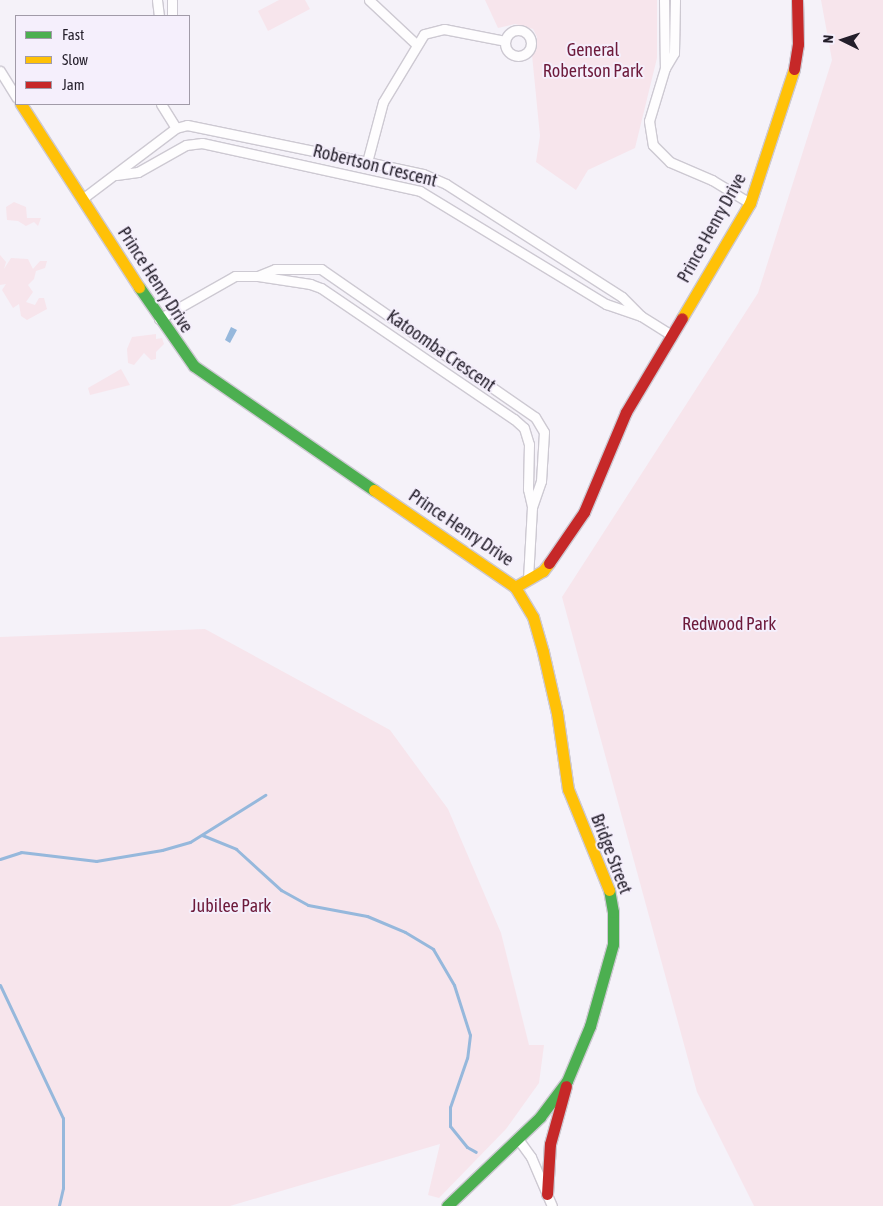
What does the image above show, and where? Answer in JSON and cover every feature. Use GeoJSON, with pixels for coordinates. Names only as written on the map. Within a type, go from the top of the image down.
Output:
{"type":"FeatureCollection","features":[{"type":"Feature","properties":{"kind":"street"},"geometry":{"type":"LineString","coordinates":[[157,0],[158,15]]}},
{"type":"Feature","properties":{"kind":"street"},"geometry":{"type":"LineString","coordinates":[[172,0],[172,15]]}},
{"type":"Feature","properties":{"kind":"street"},"geometry":{"type":"LineString","coordinates":[[369,0],[416,44]]}},
{"type":"Feature","properties":{"kind":"street"},"geometry":{"type":"LineString","coordinates":[[664,0],[665,68]]}},
{"type":"Feature","properties":{"kind":"street"},"geometry":{"type":"LineString","coordinates":[[675,0],[674,53],[665,68],[649,121],[653,144],[670,162],[712,180],[750,204]]}},
{"type":"Feature","properties":{"kind":"street","name":"Prince Henry Drive"},"geometry":{"type":"LineString","coordinates":[[22,105],[159,319],[194,366],[515,588],[528,578],[543,571],[584,512],[626,412],[750,204],[792,82],[798,44],[797,0]]}},
{"type":"Feature","properties":{"kind":"street"},"geometry":{"type":"LineString","coordinates":[[368,162],[383,102],[416,44],[433,30],[444,29],[505,41]]}},
{"type":"Feature","properties":{"kind":"street"},"geometry":{"type":"LineString","coordinates":[[0,72],[15,95]]}},
{"type":"Feature","properties":{"kind":"street"},"geometry":{"type":"LineString","coordinates":[[162,105],[176,128]]}},
{"type":"Feature","properties":{"kind":"street","name":"Robertson Crescent"},"geometry":{"type":"LineString","coordinates":[[82,199],[176,128],[187,124],[423,174],[446,184],[622,296],[641,316]]}},
{"type":"Feature","properties":{"kind":"street","name":"Robertson Crescent"},"geometry":{"type":"LineString","coordinates":[[116,175],[138,172],[186,145],[202,143],[420,191],[606,304],[641,316],[672,335]]}},
{"type":"Feature","properties":{"kind":"street","name":"Katoomba Crescent"},"geometry":{"type":"LineString","coordinates":[[258,276],[275,269],[321,270],[535,417],[544,432],[541,481],[532,507]]}},
{"type":"Feature","properties":{"kind":"street","name":"Katoomba Crescent"},"geometry":{"type":"LineString","coordinates":[[159,319],[219,283],[235,276],[258,276],[321,288],[514,419],[524,428],[529,444],[528,489],[532,507],[528,578]]}},
{"type":"Feature","properties":{"kind":"street","name":"Bridge Street"},"geometry":{"type":"LineString","coordinates":[[447,1206],[518,1139],[552,1102],[567,1081],[590,1026],[610,963],[614,912],[608,886],[568,789],[558,713],[533,617],[515,588]]}},
{"type":"Feature","properties":{"kind":"street"},"geometry":{"type":"LineString","coordinates":[[551,1202],[550,1144],[567,1081]]}},
{"type":"Feature","properties":{"kind":"street"},"geometry":{"type":"LineString","coordinates":[[518,1139],[531,1156],[551,1202]]}},
{"type":"Feature","properties":{"kind":"green space"},"geometry":{"type":"Polygon","coordinates":[[[279,0],[305,0],[310,9],[268,31],[258,11],[279,0]]]}},
{"type":"Feature","properties":{"kind":"green space","name":"General Robertson Park"},"geometry":{"type":"Polygon","coordinates":[[[485,0],[657,0],[657,58],[635,148],[588,170],[576,190],[536,162],[540,136],[532,55],[537,37],[533,29],[515,24],[498,28],[485,0]]]}},
{"type":"Feature","properties":{"kind":"green space","name":"Redwood Park"},"geometry":{"type":"Polygon","coordinates":[[[821,0],[883,0],[883,1206],[754,1206],[697,1092],[562,597],[758,293],[832,60],[821,0]]]}},
{"type":"Feature","properties":{"kind":"green space"},"geometry":{"type":"Polygon","coordinates":[[[14,202],[26,207],[27,218],[41,218],[38,226],[34,222],[26,226],[18,221],[7,220],[6,207],[14,202]]]}},
{"type":"Feature","properties":{"kind":"green space"},"geometry":{"type":"Polygon","coordinates":[[[0,255],[6,262],[4,269],[11,258],[28,259],[33,269],[40,261],[47,261],[45,268],[36,271],[34,279],[28,285],[33,292],[26,302],[35,305],[39,298],[44,298],[47,309],[27,320],[21,316],[19,304],[13,308],[2,290],[6,284],[0,285],[0,255]]]}},
{"type":"Feature","properties":{"kind":"green space"},"geometry":{"type":"Polygon","coordinates":[[[156,334],[156,339],[162,338],[164,344],[156,352],[156,359],[151,360],[144,353],[134,365],[128,363],[127,349],[132,337],[156,334]]]}},
{"type":"Feature","properties":{"kind":"green space"},"geometry":{"type":"Polygon","coordinates":[[[121,369],[130,385],[90,395],[88,388],[121,369]]]}},
{"type":"Feature","properties":{"kind":"green space","name":"Jubilee Park"},"geometry":{"type":"Polygon","coordinates":[[[205,629],[390,730],[448,809],[501,933],[529,1045],[544,1045],[539,1083],[506,1129],[439,1198],[428,1195],[440,1144],[230,1206],[0,1206],[0,637],[205,629]]]}},
{"type":"Feature","properties":{"kind":"water"},"geometry":{"type":"Polygon","coordinates":[[[231,327],[237,330],[230,343],[225,340],[231,327]]]}},
{"type":"Feature","properties":{"kind":"waterway"},"geometry":{"type":"LineString","coordinates":[[0,859],[21,852],[96,861],[162,850],[190,842],[265,795]]}},
{"type":"Feature","properties":{"kind":"waterway"},"geometry":{"type":"LineString","coordinates":[[202,835],[236,849],[281,890],[308,905],[367,916],[405,932],[433,949],[454,985],[470,1035],[467,1058],[450,1107],[450,1126],[467,1147],[476,1152]]}},
{"type":"Feature","properties":{"kind":"waterway"},"geometry":{"type":"LineString","coordinates":[[0,985],[63,1118],[63,1188],[59,1206]]}},
{"type":"Feature","properties":{"kind":"traffic: fast"},"geometry":{"type":"LineString","coordinates":[[139,287],[194,366],[374,490]]}},
{"type":"Feature","properties":{"kind":"traffic: fast"},"geometry":{"type":"LineString","coordinates":[[447,1206],[540,1117],[567,1081],[590,1026],[613,944],[613,912],[609,890]]}},
{"type":"Feature","properties":{"kind":"traffic: slow"},"geometry":{"type":"LineString","coordinates":[[682,318],[750,203],[794,69]]}},
{"type":"Feature","properties":{"kind":"traffic: slow"},"geometry":{"type":"LineString","coordinates":[[22,105],[139,287]]}},
{"type":"Feature","properties":{"kind":"traffic: slow"},"geometry":{"type":"LineString","coordinates":[[374,490],[515,587],[543,571],[549,563]]}},
{"type":"Feature","properties":{"kind":"traffic: slow"},"geometry":{"type":"LineString","coordinates":[[515,587],[533,617],[543,652],[557,713],[568,789],[609,890]]}},
{"type":"Feature","properties":{"kind":"traffic: jam"},"geometry":{"type":"LineString","coordinates":[[794,69],[798,44],[797,0]]}},
{"type":"Feature","properties":{"kind":"traffic: jam"},"geometry":{"type":"LineString","coordinates":[[549,563],[584,512],[626,412],[682,318]]}},
{"type":"Feature","properties":{"kind":"traffic: jam"},"geometry":{"type":"LineString","coordinates":[[547,1194],[550,1144],[566,1086]]}}]}
